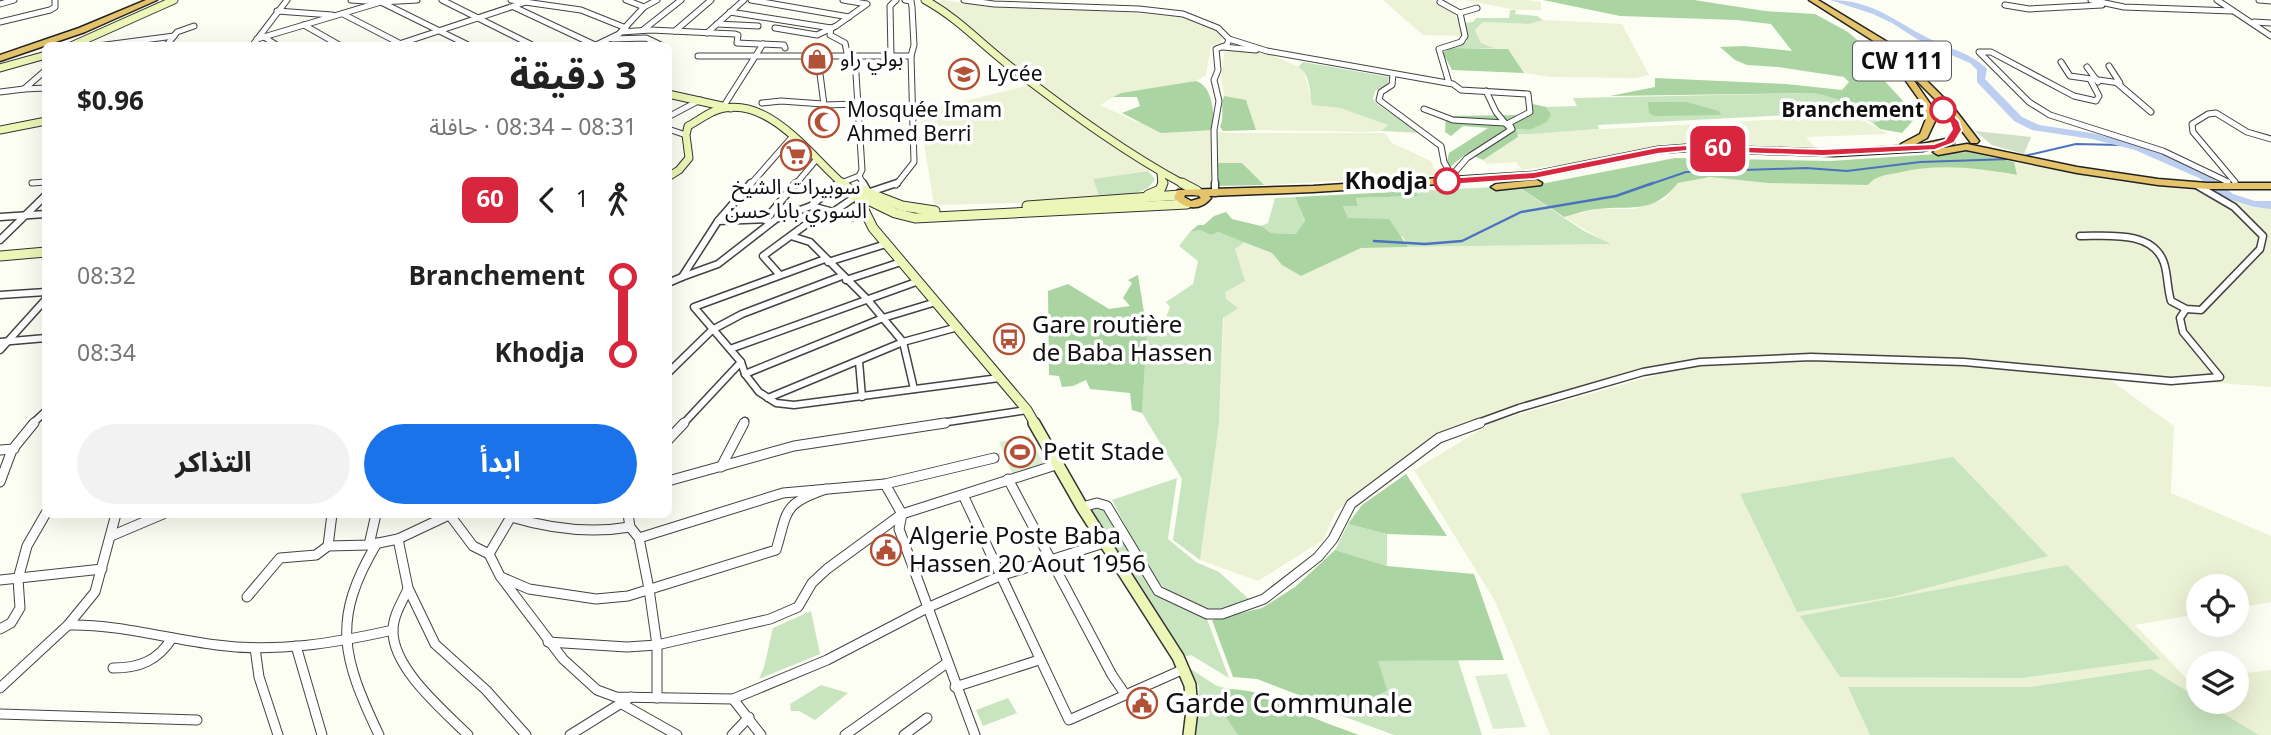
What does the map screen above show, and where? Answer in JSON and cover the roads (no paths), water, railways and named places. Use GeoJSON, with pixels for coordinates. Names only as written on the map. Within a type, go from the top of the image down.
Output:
{"type":"FeatureCollection","features":[{"type":"Feature","properties":{"kind":"highway"},"geometry":{"type":"LineString","coordinates":[[52,42],[153,0]]}},
{"type":"Feature","properties":{"kind":"highway"},"geometry":{"type":"LineString","coordinates":[[58,42],[162,0]]}},
{"type":"Feature","properties":{"kind":"highway"},"geometry":{"type":"LineString","coordinates":[[1804,0],[1872,42],[1905,74],[1930,110],[1929,128],[1924,136],[1913,142],[1872,151]]}},
{"type":"Feature","properties":{"kind":"highway","name":"CW 111"},"geometry":{"type":"LineString","coordinates":[[1814,0],[1886,45],[1965,125],[1972,145]]}},
{"type":"Feature","properties":{"kind":"highway"},"geometry":{"type":"LineString","coordinates":[[1,65],[42,47]]}},
{"type":"Feature","properties":{"kind":"highway"},"geometry":{"type":"LineString","coordinates":[[1,65],[42,48]]}},
{"type":"Feature","properties":{"kind":"highway","name":"CW 111"},"geometry":{"type":"LineString","coordinates":[[1905,74],[1955,123],[1957,130],[1952,139]]}},
{"type":"Feature","properties":{"kind":"highway"},"geometry":{"type":"LineString","coordinates":[[1972,145],[1844,158],[1675,157],[1516,186],[1200,195],[1181,194],[1180,200],[1187,204],[1200,195],[1215,193],[1542,174],[1658,150],[1686,148],[1797,152],[1872,151],[1923,148],[1952,139],[2029,160],[2129,178],[2203,185],[2271,184]]}},
{"type":"Feature","properties":{"kind":"main road"},"geometry":{"type":"LineString","coordinates":[[80,42],[174,0]]}},
{"type":"Feature","properties":{"kind":"main road"},"geometry":{"type":"LineString","coordinates":[[925,0],[941,9],[1018,73],[1161,173],[1200,195]]}},
{"type":"Feature","properties":{"kind":"main road"},"geometry":{"type":"LineString","coordinates":[[1,65],[42,56]]}},
{"type":"Feature","properties":{"kind":"main road"},"geometry":{"type":"LineString","coordinates":[[672,95],[764,113],[793,136],[839,182],[895,213],[915,218],[1187,204]]}},
{"type":"Feature","properties":{"kind":"main road"},"geometry":{"type":"LineString","coordinates":[[672,173],[689,158],[685,135],[688,126],[728,106]]}},
{"type":"Feature","properties":{"kind":"main road"},"geometry":{"type":"LineString","coordinates":[[0,129],[42,122]]}},
{"type":"Feature","properties":{"kind":"main road"},"geometry":{"type":"LineString","coordinates":[[1120,200],[1150,195],[1160,190],[1163,183],[1161,173]]}},
{"type":"Feature","properties":{"kind":"main road"},"geometry":{"type":"LineString","coordinates":[[863,194],[922,211],[1181,194],[1172,180]]}},
{"type":"Feature","properties":{"kind":"main road"},"geometry":{"type":"LineString","coordinates":[[863,194],[873,228],[1027,410],[1082,507],[1184,669],[1191,698],[1189,735]]}},
{"type":"Feature","properties":{"kind":"main road"},"geometry":{"type":"LineString","coordinates":[[0,256],[42,252]]}},
{"type":"Feature","properties":{"kind":"street"},"geometry":{"type":"LineString","coordinates":[[0,4],[14,0]]}},
{"type":"Feature","properties":{"kind":"street"},"geometry":{"type":"LineString","coordinates":[[0,22],[50,10],[55,7],[55,0]]}},
{"type":"Feature","properties":{"kind":"street"},"geometry":{"type":"LineString","coordinates":[[255,42],[288,0]]}},
{"type":"Feature","properties":{"kind":"street"},"geometry":{"type":"LineString","coordinates":[[351,0],[417,0]]}},
{"type":"Feature","properties":{"kind":"street"},"geometry":{"type":"LineString","coordinates":[[442,0],[526,42]]}},
{"type":"Feature","properties":{"kind":"street"},"geometry":{"type":"LineString","coordinates":[[511,0],[587,12],[623,30],[734,34],[738,36],[737,43],[784,45],[785,48]]}},
{"type":"Feature","properties":{"kind":"street"},"geometry":{"type":"LineString","coordinates":[[562,8],[573,0]]}},
{"type":"Feature","properties":{"kind":"street"},"geometry":{"type":"LineString","coordinates":[[626,0],[644,7]]}},
{"type":"Feature","properties":{"kind":"street"},"geometry":{"type":"LineString","coordinates":[[603,42],[623,30],[644,7],[657,0]]}},
{"type":"Feature","properties":{"kind":"street"},"geometry":{"type":"LineString","coordinates":[[643,30],[681,0]]}},
{"type":"Feature","properties":{"kind":"street"},"geometry":{"type":"LineString","coordinates":[[675,31],[711,0]]}},
{"type":"Feature","properties":{"kind":"street"},"geometry":{"type":"LineString","coordinates":[[708,33],[744,0]]}},
{"type":"Feature","properties":{"kind":"street"},"geometry":{"type":"LineString","coordinates":[[751,0],[849,16]]}},
{"type":"Feature","properties":{"kind":"street"},"geometry":{"type":"LineString","coordinates":[[775,28],[817,35],[867,4],[843,0]]}},
{"type":"Feature","properties":{"kind":"street"},"geometry":{"type":"LineString","coordinates":[[891,56],[890,6],[896,0]]}},
{"type":"Feature","properties":{"kind":"street"},"geometry":{"type":"LineString","coordinates":[[833,212],[863,194],[895,186],[914,162],[912,7],[911,1],[905,0]]}},
{"type":"Feature","properties":{"kind":"street"},"geometry":{"type":"LineString","coordinates":[[964,0],[1009,5],[1069,4],[1181,15],[1218,27],[1229,39],[1261,49],[1449,83],[1461,90],[1528,94],[1530,112],[1509,123],[1512,130]]}},
{"type":"Feature","properties":{"kind":"street"},"geometry":{"type":"LineString","coordinates":[[2091,0],[2112,5]]}},
{"type":"Feature","properties":{"kind":"street"},"geometry":{"type":"LineString","coordinates":[[2217,0],[2271,36]]}},
{"type":"Feature","properties":{"kind":"street"},"geometry":{"type":"LineString","coordinates":[[2259,0],[2271,1]]}},
{"type":"Feature","properties":{"kind":"street"},"geometry":{"type":"LineString","coordinates":[[257,39],[381,2],[462,42]]}},
{"type":"Feature","properties":{"kind":"street"},"geometry":{"type":"LineString","coordinates":[[407,42],[531,2]]}},
{"type":"Feature","properties":{"kind":"street"},"geometry":{"type":"LineString","coordinates":[[1440,2],[1460,13],[1477,8]]}},
{"type":"Feature","properties":{"kind":"street"},"geometry":{"type":"LineString","coordinates":[[2005,5],[2029,9],[2112,5],[2232,11]]}},
{"type":"Feature","properties":{"kind":"street"},"geometry":{"type":"LineString","coordinates":[[514,7],[589,42]]}},
{"type":"Feature","properties":{"kind":"street"},"geometry":{"type":"LineString","coordinates":[[277,11],[339,14],[398,42]]}},
{"type":"Feature","properties":{"kind":"street"},"geometry":{"type":"LineString","coordinates":[[730,12],[831,28]]}},
{"type":"Feature","properties":{"kind":"street"},"geometry":{"type":"LineString","coordinates":[[1449,83],[1439,49],[1464,39],[1460,13]]}},
{"type":"Feature","properties":{"kind":"street"},"geometry":{"type":"LineString","coordinates":[[2252,22],[2271,23]]}},
{"type":"Feature","properties":{"kind":"street"},"geometry":{"type":"LineString","coordinates":[[718,24],[758,26]]}},
{"type":"Feature","properties":{"kind":"street"},"geometry":{"type":"LineString","coordinates":[[304,25],[334,42]]}},
{"type":"Feature","properties":{"kind":"street"},"geometry":{"type":"LineString","coordinates":[[123,42],[174,36],[194,26]]}},
{"type":"Feature","properties":{"kind":"street"},"geometry":{"type":"LineString","coordinates":[[831,28],[830,35],[845,43],[852,58],[862,170],[859,176],[863,194]]}},
{"type":"Feature","properties":{"kind":"street"},"geometry":{"type":"LineString","coordinates":[[101,42],[107,36]]}},
{"type":"Feature","properties":{"kind":"street"},"geometry":{"type":"LineString","coordinates":[[169,42],[174,36]]}},
{"type":"Feature","properties":{"kind":"street"},"geometry":{"type":"LineString","coordinates":[[264,37],[272,42]]}},
{"type":"Feature","properties":{"kind":"street"},"geometry":{"type":"LineString","coordinates":[[608,40],[646,38],[654,42]]}},
{"type":"Feature","properties":{"kind":"street"},"geometry":{"type":"LineString","coordinates":[[1223,47],[1229,39]]}},
{"type":"Feature","properties":{"kind":"street"},"geometry":{"type":"LineString","coordinates":[[728,106],[763,44]]}},
{"type":"Feature","properties":{"kind":"street"},"geometry":{"type":"LineString","coordinates":[[1215,193],[1214,130],[1219,101],[1214,90],[1214,80],[1219,63],[1215,52],[1223,47],[1261,49]]}},
{"type":"Feature","properties":{"kind":"street"},"geometry":{"type":"LineString","coordinates":[[2087,67],[2099,96],[2096,101],[2074,96],[1991,52],[1979,52],[2029,102],[2050,116],[2163,151],[2228,183]]}},
{"type":"Feature","properties":{"kind":"street"},"geometry":{"type":"LineString","coordinates":[[698,56],[911,56]]}},
{"type":"Feature","properties":{"kind":"street"},"geometry":{"type":"LineString","coordinates":[[823,58],[820,74],[823,104]]}},
{"type":"Feature","properties":{"kind":"street"},"geometry":{"type":"LineString","coordinates":[[2061,62],[2072,77],[2117,83],[2151,112]]}},
{"type":"Feature","properties":{"kind":"street"},"geometry":{"type":"LineString","coordinates":[[2109,66],[2121,81],[2117,83]]}},
{"type":"Feature","properties":{"kind":"street"},"geometry":{"type":"LineString","coordinates":[[24,89],[42,73]]}},
{"type":"Feature","properties":{"kind":"street"},"geometry":{"type":"LineString","coordinates":[[1393,74],[1392,85],[1379,94],[1378,100],[1439,143],[1450,179]]}},
{"type":"Feature","properties":{"kind":"street"},"geometry":{"type":"LineString","coordinates":[[0,92],[42,88]]}},
{"type":"Feature","properties":{"kind":"street"},"geometry":{"type":"LineString","coordinates":[[1486,91],[1496,112],[1512,130]]}},
{"type":"Feature","properties":{"kind":"street"},"geometry":{"type":"LineString","coordinates":[[672,115],[701,99]]}},
{"type":"Feature","properties":{"kind":"street"},"geometry":{"type":"LineString","coordinates":[[762,103],[823,104],[830,107],[858,104]]}},
{"type":"Feature","properties":{"kind":"street"},"geometry":{"type":"LineString","coordinates":[[1424,109],[1453,120],[1505,123]]}},
{"type":"Feature","properties":{"kind":"street"},"geometry":{"type":"LineString","coordinates":[[2228,183],[2193,132],[2192,124],[2208,114],[2216,113],[2246,132],[2271,139]]}},
{"type":"Feature","properties":{"kind":"street"},"geometry":{"type":"LineString","coordinates":[[672,130],[685,135]]}},
{"type":"Feature","properties":{"kind":"street"},"geometry":{"type":"LineString","coordinates":[[1450,179],[1467,158],[1512,130]]}},
{"type":"Feature","properties":{"kind":"street"},"geometry":{"type":"LineString","coordinates":[[682,277],[718,221],[793,136]]}},
{"type":"Feature","properties":{"kind":"street"},"geometry":{"type":"LineString","coordinates":[[765,220],[816,160]]}},
{"type":"Feature","properties":{"kind":"street"},"geometry":{"type":"LineString","coordinates":[[718,221],[776,219],[811,206],[839,182],[859,176]]}},
{"type":"Feature","properties":{"kind":"street"},"geometry":{"type":"LineString","coordinates":[[32,183],[42,182]]}},
{"type":"Feature","properties":{"kind":"street"},"geometry":{"type":"LineString","coordinates":[[2080,236],[2123,237],[2154,247],[2165,263],[2171,301],[2195,311],[2208,306],[2260,249],[2263,236],[2256,226],[2203,185]]}},
{"type":"Feature","properties":{"kind":"street"},"geometry":{"type":"LineString","coordinates":[[0,240],[42,199]]}},
{"type":"Feature","properties":{"kind":"street"},"geometry":{"type":"LineString","coordinates":[[811,206],[852,217]]}},
{"type":"Feature","properties":{"kind":"street"},"geometry":{"type":"LineString","coordinates":[[0,217],[42,215]]}},
{"type":"Feature","properties":{"kind":"street"},"geometry":{"type":"LineString","coordinates":[[672,281],[718,264],[776,219]]}},
{"type":"Feature","properties":{"kind":"street"},"geometry":{"type":"LineString","coordinates":[[779,274],[763,256],[804,226]]}},
{"type":"Feature","properties":{"kind":"street"},"geometry":{"type":"LineString","coordinates":[[791,236],[810,242],[867,299],[903,342],[914,389]]}},
{"type":"Feature","properties":{"kind":"street"},"geometry":{"type":"LineString","coordinates":[[886,244],[779,274],[694,307],[741,362],[745,374],[767,398],[794,405],[999,378]]}},
{"type":"Feature","properties":{"kind":"street"},"geometry":{"type":"LineString","coordinates":[[672,369],[712,330],[742,314],[844,278],[901,262]]}},
{"type":"Feature","properties":{"kind":"street"},"geometry":{"type":"LineString","coordinates":[[730,349],[916,282]]}},
{"type":"Feature","properties":{"kind":"street"},"geometry":{"type":"LineString","coordinates":[[0,295],[42,292]]}},
{"type":"Feature","properties":{"kind":"street"},"geometry":{"type":"LineString","coordinates":[[745,374],[883,318],[936,302]]}},
{"type":"Feature","properties":{"kind":"street"},"geometry":{"type":"LineString","coordinates":[[0,350],[4,342],[42,303]]}},
{"type":"Feature","properties":{"kind":"street"},"geometry":{"type":"LineString","coordinates":[[1082,507],[1099,503],[1107,506],[1158,591],[1207,614],[1222,614],[1259,602],[1318,557],[1329,545],[1351,504],[1419,451],[1451,432],[1518,408],[1664,367],[1772,357],[1964,362],[2171,381],[2220,377],[2182,329],[2180,318],[2186,309]]}},
{"type":"Feature","properties":{"kind":"street"},"geometry":{"type":"LineString","coordinates":[[767,398],[903,342],[958,327]]}},
{"type":"Feature","properties":{"kind":"street"},"geometry":{"type":"LineString","coordinates":[[4,342],[42,338]]}},
{"type":"Feature","properties":{"kind":"street"},"geometry":{"type":"LineString","coordinates":[[859,361],[862,397]]}},
{"type":"Feature","properties":{"kind":"street"},"geometry":{"type":"LineString","coordinates":[[672,435],[741,362]]}},
{"type":"Feature","properties":{"kind":"street"},"geometry":{"type":"LineString","coordinates":[[672,480],[827,440],[1027,410]]}},
{"type":"Feature","properties":{"kind":"street"},"geometry":{"type":"LineString","coordinates":[[0,467],[30,425],[42,414]]}},
{"type":"Feature","properties":{"kind":"street"},"geometry":{"type":"LineString","coordinates":[[721,467],[745,421]]}},
{"type":"Feature","properties":{"kind":"street"},"geometry":{"type":"LineString","coordinates":[[0,450],[14,449]]}},
{"type":"Feature","properties":{"kind":"street"},"geometry":{"type":"LineString","coordinates":[[0,482],[8,467],[8,458]]}},
{"type":"Feature","properties":{"kind":"street"},"geometry":{"type":"LineString","coordinates":[[639,538],[783,493],[885,484],[994,458]]}},
{"type":"Feature","properties":{"kind":"street"},"geometry":{"type":"LineString","coordinates":[[548,642],[627,647],[657,645],[770,619],[798,607],[812,583],[827,569],[902,514],[1059,464]]}},
{"type":"Feature","properties":{"kind":"street"},"geometry":{"type":"LineString","coordinates":[[1008,480],[1112,675],[1125,694]]}},
{"type":"Feature","properties":{"kind":"street"},"geometry":{"type":"LineString","coordinates":[[885,484],[902,514],[899,529],[955,687],[975,735]]}},
{"type":"Feature","properties":{"kind":"street"},"geometry":{"type":"LineString","coordinates":[[500,576],[530,589],[596,598],[628,596],[776,550],[782,519],[791,507],[809,495],[826,489]]}},
{"type":"Feature","properties":{"kind":"street"},"geometry":{"type":"LineString","coordinates":[[963,495],[1069,720],[1184,669]]}},
{"type":"Feature","properties":{"kind":"street"},"geometry":{"type":"LineString","coordinates":[[0,629],[11,623],[20,608],[18,579],[27,546],[43,518]]}},
{"type":"Feature","properties":{"kind":"street"},"geometry":{"type":"LineString","coordinates":[[0,688],[68,625],[96,592],[116,518]]}},
{"type":"Feature","properties":{"kind":"street"},"geometry":{"type":"LineString","coordinates":[[111,536],[154,518]]}},
{"type":"Feature","properties":{"kind":"street"},"geometry":{"type":"LineString","coordinates":[[328,546],[332,518]]}},
{"type":"Feature","properties":{"kind":"street"},"geometry":{"type":"LineString","coordinates":[[376,518],[373,544],[345,611],[344,639],[356,688],[379,735]]}},
{"type":"Feature","properties":{"kind":"street"},"geometry":{"type":"LineString","coordinates":[[247,597],[276,560],[316,555],[328,546],[373,544],[398,539],[443,518]]}},
{"type":"Feature","properties":{"kind":"street"},"geometry":{"type":"LineString","coordinates":[[451,518],[473,546],[489,554],[500,576],[548,642],[597,690],[626,700],[676,735]]}},
{"type":"Feature","properties":{"kind":"street"},"geometry":{"type":"LineString","coordinates":[[489,554],[511,518]]}},
{"type":"Feature","properties":{"kind":"street"},"geometry":{"type":"LineString","coordinates":[[520,518],[579,533],[607,532],[630,527]]}},
{"type":"Feature","properties":{"kind":"street"},"geometry":{"type":"LineString","coordinates":[[629,518],[630,527],[639,538],[649,589],[657,645],[657,698]]}},
{"type":"Feature","properties":{"kind":"street"},"geometry":{"type":"LineString","coordinates":[[398,539],[408,588],[435,644],[486,690],[526,735]]}},
{"type":"Feature","properties":{"kind":"street"},"geometry":{"type":"LineString","coordinates":[[570,735],[626,700],[733,699],[827,660],[927,608],[1000,576],[1104,542]]}},
{"type":"Feature","properties":{"kind":"street"},"geometry":{"type":"LineString","coordinates":[[0,580],[102,569]]}},
{"type":"Feature","properties":{"kind":"street"},"geometry":{"type":"LineString","coordinates":[[408,588],[393,630],[394,646],[408,669],[468,735]]}},
{"type":"Feature","properties":{"kind":"street"},"geometry":{"type":"LineString","coordinates":[[68,625],[97,623],[172,638],[255,648],[296,646],[393,630]]}},
{"type":"Feature","properties":{"kind":"street"},"geometry":{"type":"LineString","coordinates":[[113,668],[141,665],[162,656],[172,638]]}},
{"type":"Feature","properties":{"kind":"street"},"geometry":{"type":"LineString","coordinates":[[296,646],[322,735]]}},
{"type":"Feature","properties":{"kind":"street"},"geometry":{"type":"LineString","coordinates":[[255,648],[259,677],[278,735]]}},
{"type":"Feature","properties":{"kind":"street"},"geometry":{"type":"LineString","coordinates":[[955,687],[1039,660]]}},
{"type":"Feature","properties":{"kind":"street"},"geometry":{"type":"LineString","coordinates":[[845,735],[947,663]]}},
{"type":"Feature","properties":{"kind":"street"},"geometry":{"type":"LineString","coordinates":[[733,699],[761,735]]}},
{"type":"Feature","properties":{"kind":"street"},"geometry":{"type":"LineString","coordinates":[[0,714],[197,720]]}},
{"type":"Feature","properties":{"kind":"street"},"geometry":{"type":"LineString","coordinates":[[732,735],[749,717]]}},
{"type":"Feature","properties":{"kind":"street"},"geometry":{"type":"LineString","coordinates":[[904,735],[927,718]]}},
{"type":"Feature","properties":{"kind":"waterway"},"geometry":{"type":"LineString","coordinates":[[1834,0],[1876,12],[1926,41],[1973,61],[1982,69],[1980,80],[2018,119],[2036,128],[2092,136],[2139,148],[2203,176],[2229,196],[2254,204],[2271,205]]}},
{"type":"Feature","properties":{"kind":"waterway"},"geometry":{"type":"LineString","coordinates":[[2024,156],[2076,144],[2121,145]]}},
{"type":"Feature","properties":{"kind":"waterway"},"geometry":{"type":"LineString","coordinates":[[1648,185],[1686,172],[1806,168],[1847,171],[1920,162],[2011,159]]}},
{"type":"Feature","properties":{"kind":"waterway"},"geometry":{"type":"LineString","coordinates":[[1374,241],[1425,244],[1462,241],[1521,212],[1616,196],[1653,183]]}},
{"type":"Feature","properties":{"kind":"place","name":"بولي راو"},"geometry":{"type":"Point","coordinates":[817,59]}},
{"type":"Feature","properties":{"kind":"place","name":"Lycée"},"geometry":{"type":"Point","coordinates":[964,74]}},
{"type":"Feature","properties":{"kind":"place","name":"Branchement"},"geometry":{"type":"Point","coordinates":[1943,110]}},
{"type":"Feature","properties":{"kind":"place","name":"Mosquée Imam Ahmed Berri"},"geometry":{"type":"Point","coordinates":[824,122]}},
{"type":"Feature","properties":{"kind":"place","name":"سوبيرات الشيخ السوري بابا حسن"},"geometry":{"type":"Point","coordinates":[796,155]}},
{"type":"Feature","properties":{"kind":"place","name":"Khodja"},"geometry":{"type":"Point","coordinates":[1447,181]}},
{"type":"Feature","properties":{"kind":"place","name":"Gare routière de Baba Hassen"},"geometry":{"type":"Point","coordinates":[1009,339]}},
{"type":"Feature","properties":{"kind":"place","name":"Petit Stade"},"geometry":{"type":"Point","coordinates":[1020,452]}},
{"type":"Feature","properties":{"kind":"place","name":"Algerie Poste Baba Hassen 20 Aout 1956"},"geometry":{"type":"Point","coordinates":[886,550]}},
{"type":"Feature","properties":{"kind":"place","name":"Garde Communale"},"geometry":{"type":"Point","coordinates":[1142,703]}}]}
